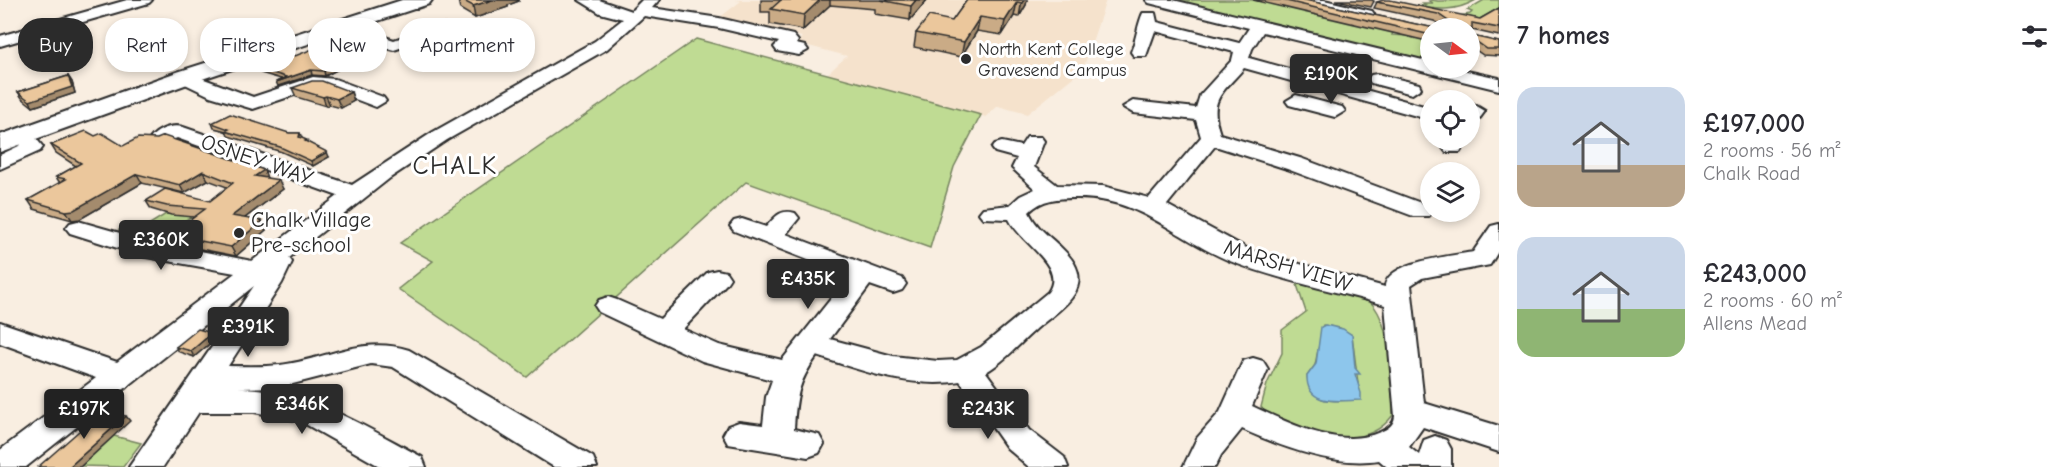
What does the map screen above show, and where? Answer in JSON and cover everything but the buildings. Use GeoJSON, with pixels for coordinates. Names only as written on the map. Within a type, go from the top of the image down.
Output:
{"type":"FeatureCollection","features":[{"type":"Feature","properties":{"kind":"main road"},"geometry":{"type":"LineString","coordinates":[[363,18],[422,0]]}},
{"type":"Feature","properties":{"kind":"main road"},"geometry":{"type":"LineString","coordinates":[[0,144],[185,77],[308,36]]}},
{"type":"Feature","properties":{"kind":"street"},"geometry":{"type":"LineString","coordinates":[[0,42],[144,0]]}},
{"type":"Feature","properties":{"kind":"street"},"geometry":{"type":"LineString","coordinates":[[587,0],[606,10],[642,10],[719,23],[789,40],[786,50]]}},
{"type":"Feature","properties":{"kind":"street"},"geometry":{"type":"LineString","coordinates":[[1304,0],[1379,14]]}},
{"type":"Feature","properties":{"kind":"street"},"geometry":{"type":"LineString","coordinates":[[2,467],[355,194],[440,136],[601,45],[642,10]]}},
{"type":"Feature","properties":{"kind":"street"},"geometry":{"type":"LineString","coordinates":[[1151,14],[1258,26],[1499,84]]}},
{"type":"Feature","properties":{"kind":"street"},"geometry":{"type":"LineString","coordinates":[[1140,52],[1151,14]]}},
{"type":"Feature","properties":{"kind":"street"},"geometry":{"type":"LineString","coordinates":[[1151,14],[1241,55],[1324,84],[1420,111]]}},
{"type":"Feature","properties":{"kind":"street"},"geometry":{"type":"LineString","coordinates":[[1211,138],[1204,115],[1207,99],[1241,55],[1258,26]]}},
{"type":"Feature","properties":{"kind":"street"},"geometry":{"type":"LineString","coordinates":[[185,77],[217,92],[253,103],[313,82],[329,83],[376,101]]}},
{"type":"Feature","properties":{"kind":"street"},"geometry":{"type":"LineString","coordinates":[[1377,80],[1405,87],[1386,101]]}},
{"type":"Feature","properties":{"kind":"street"},"geometry":{"type":"LineString","coordinates":[[1296,101],[1326,108],[1324,84]]}},
{"type":"Feature","properties":{"kind":"street"},"geometry":{"type":"LineString","coordinates":[[1133,107],[1153,103],[1204,115]]}},
{"type":"Feature","properties":{"kind":"street","name":"OSNEY WAY"},"geometry":{"type":"LineString","coordinates":[[160,139],[176,131],[355,194]]}},
{"type":"Feature","properties":{"kind":"street"},"geometry":{"type":"LineString","coordinates":[[0,163],[33,147],[23,135]]}},
{"type":"Feature","properties":{"kind":"street"},"geometry":{"type":"LineString","coordinates":[[1211,138],[1371,184],[1420,210]]}},
{"type":"Feature","properties":{"kind":"street"},"geometry":{"type":"LineString","coordinates":[[1153,207],[1211,138]]}},
{"type":"Feature","properties":{"kind":"street"},"geometry":{"type":"LineString","coordinates":[[1002,148],[1031,147],[1023,168],[1050,191]]}},
{"type":"Feature","properties":{"kind":"street","name":"MARSH VIEW"},"geometry":{"type":"LineString","coordinates":[[991,213],[1017,211],[1022,204],[1050,191],[1090,192],[1121,197],[1153,207],[1243,257],[1398,299]]}},
{"type":"Feature","properties":{"kind":"street"},"geometry":{"type":"LineString","coordinates":[[811,343],[859,360],[889,366],[942,371],[967,369],[982,361],[1015,330],[1061,297],[1066,284],[1065,270],[1051,252],[1028,232],[1017,211]]}},
{"type":"Feature","properties":{"kind":"street"},"geometry":{"type":"LineString","coordinates":[[770,237],[787,218]]}},
{"type":"Feature","properties":{"kind":"street"},"geometry":{"type":"LineString","coordinates":[[742,226],[893,284]]}},
{"type":"Feature","properties":{"kind":"street"},"geometry":{"type":"LineString","coordinates":[[78,228],[146,249],[167,250],[264,265],[279,262],[269,284],[145,467]]}},
{"type":"Feature","properties":{"kind":"street"},"geometry":{"type":"LineString","coordinates":[[1235,412],[1275,430],[1328,447],[1364,451],[1385,446],[1406,432],[1410,423],[1398,282],[1407,274],[1469,263],[1494,248]]}},
{"type":"Feature","properties":{"kind":"street"},"geometry":{"type":"LineString","coordinates":[[777,440],[781,397],[789,373],[864,274]]}},
{"type":"Feature","properties":{"kind":"street"},"geometry":{"type":"LineString","coordinates":[[663,332],[717,278]]}},
{"type":"Feature","properties":{"kind":"street"},"geometry":{"type":"LineString","coordinates":[[608,306],[720,357],[789,373]]}},
{"type":"Feature","properties":{"kind":"street"},"geometry":{"type":"LineString","coordinates":[[0,332],[121,375]]}},
{"type":"Feature","properties":{"kind":"street"},"geometry":{"type":"LineString","coordinates":[[200,389],[281,376],[371,354],[399,357],[581,467]]}},
{"type":"Feature","properties":{"kind":"street"},"geometry":{"type":"LineString","coordinates":[[967,369],[1038,463]]}},
{"type":"Feature","properties":{"kind":"street"},"geometry":{"type":"LineString","coordinates":[[1199,467],[1208,447],[1235,412],[1253,369]]}},
{"type":"Feature","properties":{"kind":"street"},"geometry":{"type":"LineString","coordinates":[[200,389],[307,411],[411,467]]}},
{"type":"Feature","properties":{"kind":"street"},"geometry":{"type":"LineString","coordinates":[[1410,411],[1499,438]]}},
{"type":"Feature","properties":{"kind":"street"},"geometry":{"type":"LineString","coordinates":[[739,435],[808,444]]}},
{"type":"Feature","properties":{"kind":"street"},"geometry":{"type":"LineString","coordinates":[[1385,446],[1427,461]]}},
{"type":"Feature","properties":{"kind":"shaded area","name":"North Kent College Gravesend Campus"},"geometry":{"type":"Polygon","coordinates":[[[735,0],[1106,0],[1083,69],[1027,114],[998,106],[986,117],[823,78],[847,56],[797,43],[802,37],[719,18],[741,1],[735,0]]]}},
{"type":"Feature","properties":{"kind":"green space"},"geometry":{"type":"Polygon","coordinates":[[[1172,0],[1255,0],[1393,32],[1392,35],[1420,39],[1420,60],[1172,0]]]}},
{"type":"Feature","properties":{"kind":"green space"},"geometry":{"type":"Polygon","coordinates":[[[1476,0],[1461,7],[1446,9],[1414,6],[1433,3],[1429,1],[1476,0]]]}},
{"type":"Feature","properties":{"kind":"green space"},"geometry":{"type":"Polygon","coordinates":[[[1484,0],[1499,0],[1499,11],[1486,20],[1459,16],[1472,12],[1467,10],[1484,0]]]}},
{"type":"Feature","properties":{"kind":"green space"},"geometry":{"type":"Polygon","coordinates":[[[696,39],[981,115],[954,167],[930,248],[746,182],[527,377],[398,289],[433,261],[400,243],[696,39]]]}},
{"type":"Feature","properties":{"kind":"green space"},"geometry":{"type":"Polygon","coordinates":[[[166,214],[194,215],[155,240],[119,230],[122,228],[137,232],[166,214]]]}},
{"type":"Feature","properties":{"kind":"green space"},"geometry":{"type":"Polygon","coordinates":[[[1295,279],[1369,301],[1377,310],[1387,338],[1392,388],[1393,415],[1383,426],[1371,433],[1359,436],[1333,436],[1279,420],[1267,414],[1261,407],[1267,384],[1282,353],[1282,330],[1306,312],[1295,279]],[[1323,325],[1315,365],[1307,376],[1310,387],[1314,394],[1327,400],[1360,399],[1352,335],[1340,328],[1323,325]]]}},
{"type":"Feature","properties":{"kind":"green space"},"geometry":{"type":"Polygon","coordinates":[[[114,436],[141,443],[123,467],[81,466],[114,436]]]}},
{"type":"Feature","properties":{"kind":"water"},"geometry":{"type":"Polygon","coordinates":[[[1325,325],[1343,329],[1352,335],[1355,368],[1360,374],[1355,374],[1361,400],[1336,401],[1319,398],[1308,386],[1307,376],[1316,364],[1321,327],[1325,325]]]}},
{"type":"Feature","properties":{"kind":"place","name":"North Kent College Gravesend Campus"},"geometry":{"type":"Point","coordinates":[966,59]}},
{"type":"Feature","properties":{"kind":"place","name":"Chalk Village Pre-school"},"geometry":{"type":"Point","coordinates":[239,233]}},
{"type":"Feature","properties":{"kind":"district","name":"CHALK"},"geometry":{"type":"Point","coordinates":[455,166]}}]}
